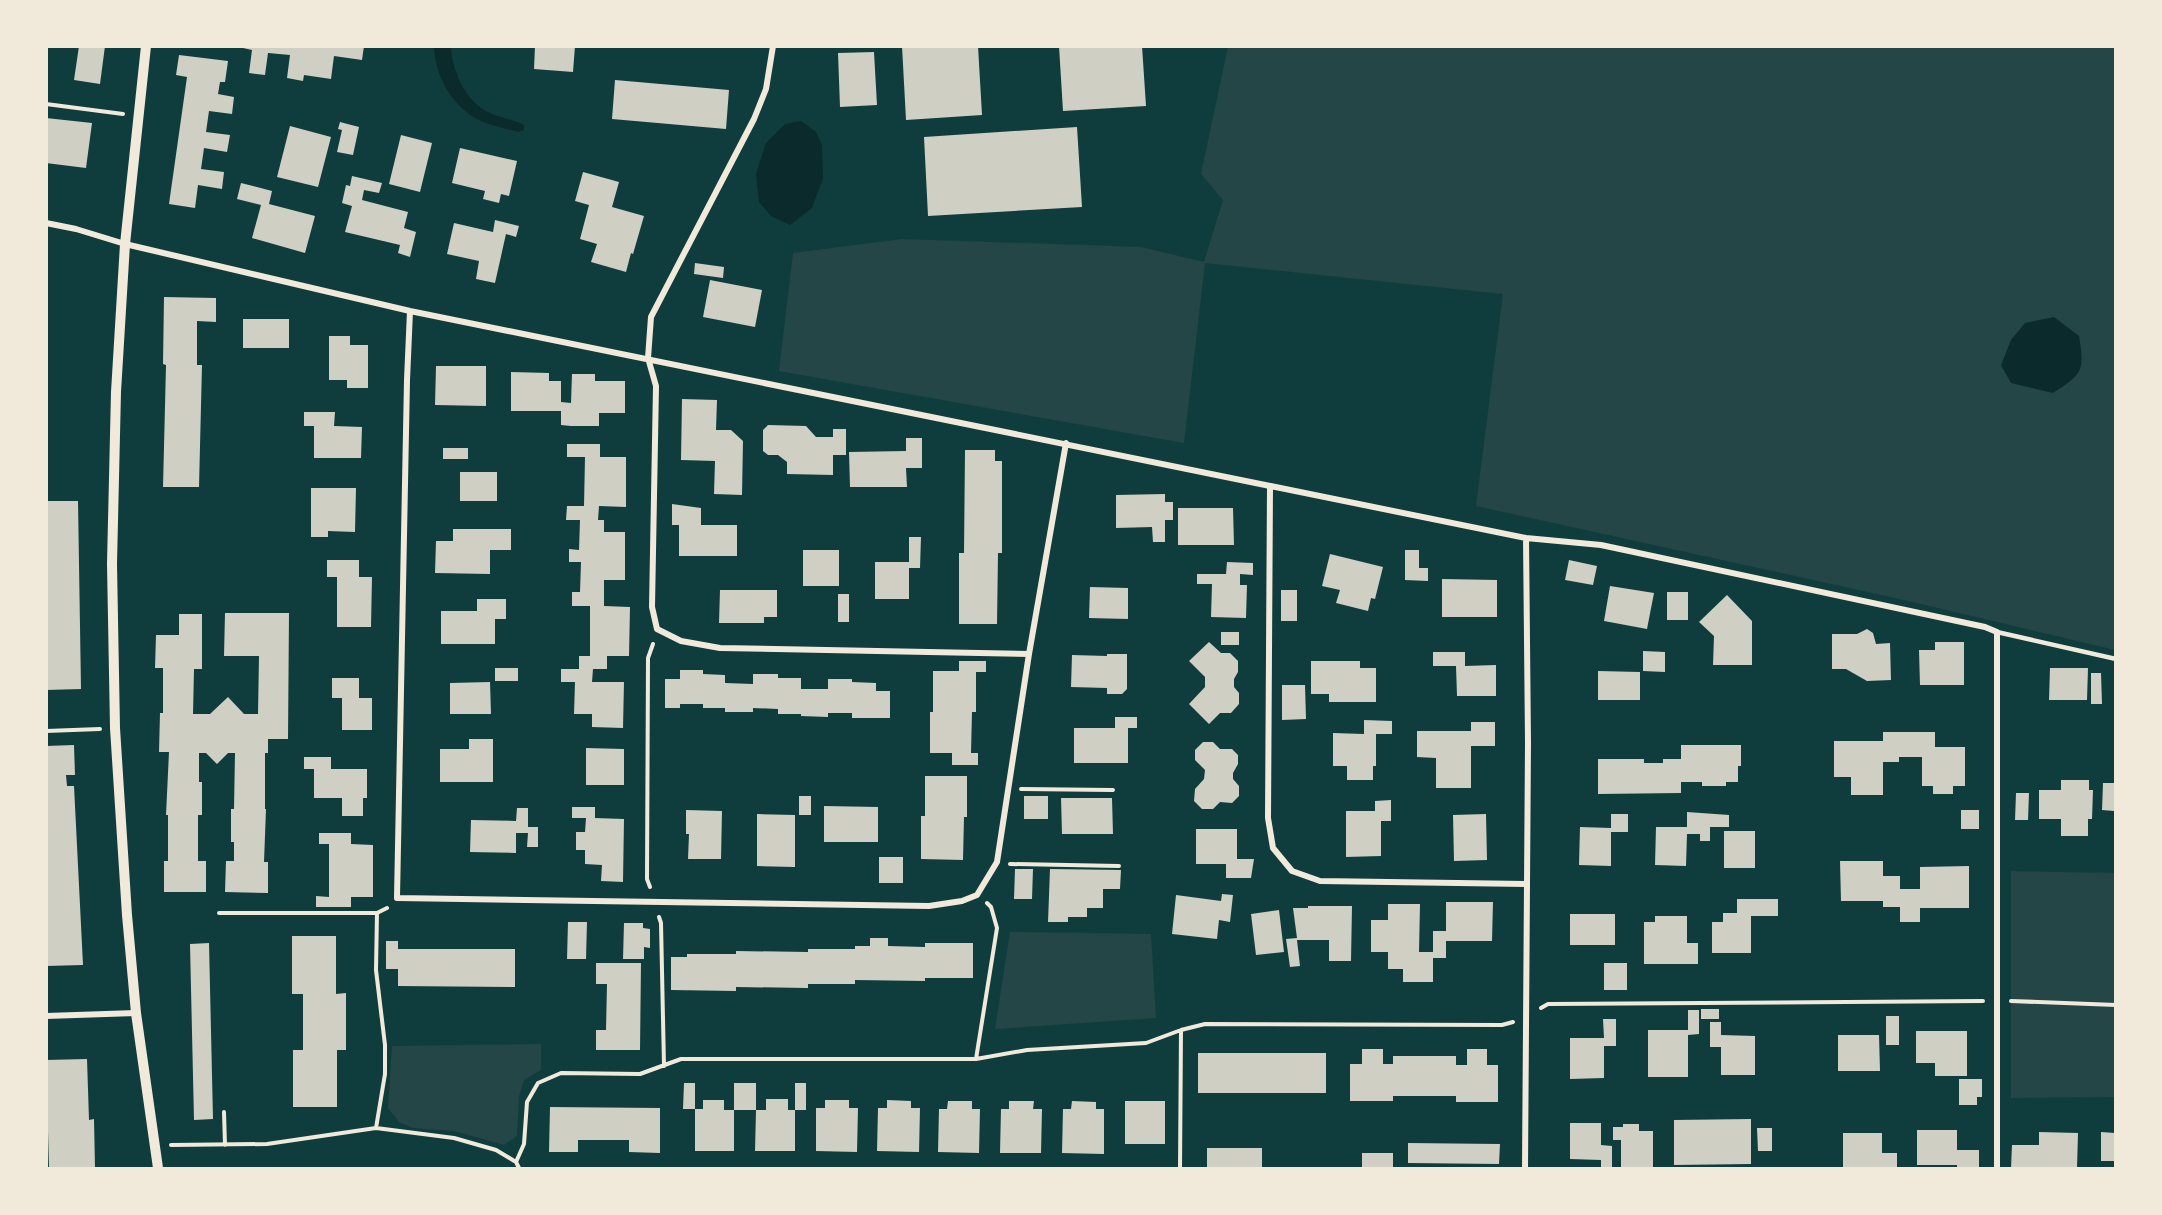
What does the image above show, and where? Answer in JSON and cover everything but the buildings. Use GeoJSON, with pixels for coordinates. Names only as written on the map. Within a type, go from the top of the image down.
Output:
{"type":"FeatureCollection","features":[{"type":"Feature","properties":{"kind":"street"},"geometry":{"type":"LineString","coordinates":[[146,46],[125,244],[116,392],[112,540],[115,728],[127,915],[136,1013],[158,1168]]}},
{"type":"Feature","properties":{"kind":"street"},"geometry":{"type":"LineString","coordinates":[[773,46],[766,89],[754,119],[651,317],[648,358],[656,386],[652,607],[657,629],[681,641],[720,648],[1029,654]]}},
{"type":"Feature","properties":{"kind":"street"},"geometry":{"type":"LineString","coordinates":[[46,223],[76,229],[125,244],[411,311],[1526,538],[1601,545],[1986,627],[1997,632],[1997,1168]]}},
{"type":"Feature","properties":{"kind":"street"},"geometry":{"type":"LineString","coordinates":[[411,311],[406,404],[397,898],[929,906],[977,895],[997,862],[1029,654],[1066,443]]}},
{"type":"Feature","properties":{"kind":"street"},"geometry":{"type":"LineString","coordinates":[[1270,486],[1268,818],[1273,848],[1292,871],[1320,881],[1527,884]]}},
{"type":"Feature","properties":{"kind":"street"},"geometry":{"type":"LineString","coordinates":[[1525,1168],[1526,538]]}},
{"type":"Feature","properties":{"kind":"street"},"geometry":{"type":"LineString","coordinates":[[46,1016],[136,1013]]}},
{"type":"Feature","properties":{"kind":"lane"},"geometry":{"type":"LineString","coordinates":[[1997,632],[2115,659]]}},
{"type":"Feature","properties":{"kind":"path"},"geometry":{"type":"LineString","coordinates":[[46,104],[139,116]]}},
{"type":"Feature","properties":{"kind":"path"},"geometry":{"type":"LineString","coordinates":[[657,629],[648,658],[647,879],[661,923],[664,1066]]}},
{"type":"Feature","properties":{"kind":"path"},"geometry":{"type":"LineString","coordinates":[[46,731],[115,728]]}},
{"type":"Feature","properties":{"kind":"path"},"geometry":{"type":"LineString","coordinates":[[1008,788],[1113,790]]}},
{"type":"Feature","properties":{"kind":"path"},"geometry":{"type":"LineString","coordinates":[[997,862],[1017,865],[1119,866]]}},
{"type":"Feature","properties":{"kind":"path"},"geometry":{"type":"LineString","coordinates":[[976,1059],[997,928],[991,907],[977,895]]}},
{"type":"Feature","properties":{"kind":"path"},"geometry":{"type":"LineString","coordinates":[[219,913],[377,913],[384,911],[397,898]]}},
{"type":"Feature","properties":{"kind":"path"},"geometry":{"type":"LineString","coordinates":[[376,1128],[385,1074],[376,970],[377,913]]}},
{"type":"Feature","properties":{"kind":"path"},"geometry":{"type":"LineString","coordinates":[[516,1162],[524,1143],[527,1102],[538,1083],[561,1073],[640,1074],[681,1059],[976,1059],[1027,1050],[1146,1043],[1180,1030],[1205,1024],[1502,1025],[1526,1017],[1548,1004],[1998,1001],[2115,1005]]}},
{"type":"Feature","properties":{"kind":"path"},"geometry":{"type":"LineString","coordinates":[[1180,1030],[1180,1168]]}},
{"type":"Feature","properties":{"kind":"path"},"geometry":{"type":"LineString","coordinates":[[224,1112],[225,1145]]}},
{"type":"Feature","properties":{"kind":"path"},"geometry":{"type":"LineString","coordinates":[[155,1145],[267,1144],[376,1128],[454,1138],[496,1150],[516,1162],[519,1168]]}},
{"type":"Feature","properties":{"kind":"shaded area"},"geometry":{"type":"Polygon","coordinates":[[[434,47],[451,47],[460,82],[477,105],[489,113],[524,125],[524,130],[518,132],[490,124],[465,111],[449,93],[443,82],[438,71],[434,47]]]}},
{"type":"Feature","properties":{"kind":"shaded area"},"geometry":{"type":"Polygon","coordinates":[[[1228,47],[2115,47],[2115,650],[1904,600],[1476,506],[1503,294],[1205,263],[1184,443],[779,371],[793,253],[902,239],[1141,247],[1204,262],[1223,200],[1201,174],[1228,47]]]}},
{"type":"Feature","properties":{"kind":"shaded area"},"geometry":{"type":"Polygon","coordinates":[[[801,121],[816,132],[822,145],[823,178],[812,208],[790,225],[771,216],[759,202],[756,174],[766,143],[785,124],[801,121]]]}},
{"type":"Feature","properties":{"kind":"shaded area"},"geometry":{"type":"Polygon","coordinates":[[[2054,317],[2079,336],[2082,357],[2076,376],[2053,393],[2011,383],[2001,365],[2011,340],[2025,323],[2054,317]]]}},
{"type":"Feature","properties":{"kind":"shaded area"},"geometry":{"type":"Polygon","coordinates":[[[2011,871],[2115,873],[2115,1097],[2011,1098],[2011,871]]]}},
{"type":"Feature","properties":{"kind":"shaded area"},"geometry":{"type":"Polygon","coordinates":[[[1010,932],[1151,934],[1156,1018],[995,1029],[1010,932]]]}},
{"type":"Feature","properties":{"kind":"shaded area"},"geometry":{"type":"Polygon","coordinates":[[[541,1044],[541,1070],[524,1080],[519,1096],[517,1136],[504,1145],[454,1131],[413,1128],[399,1122],[388,1108],[392,1046],[541,1044]]]}}]}
